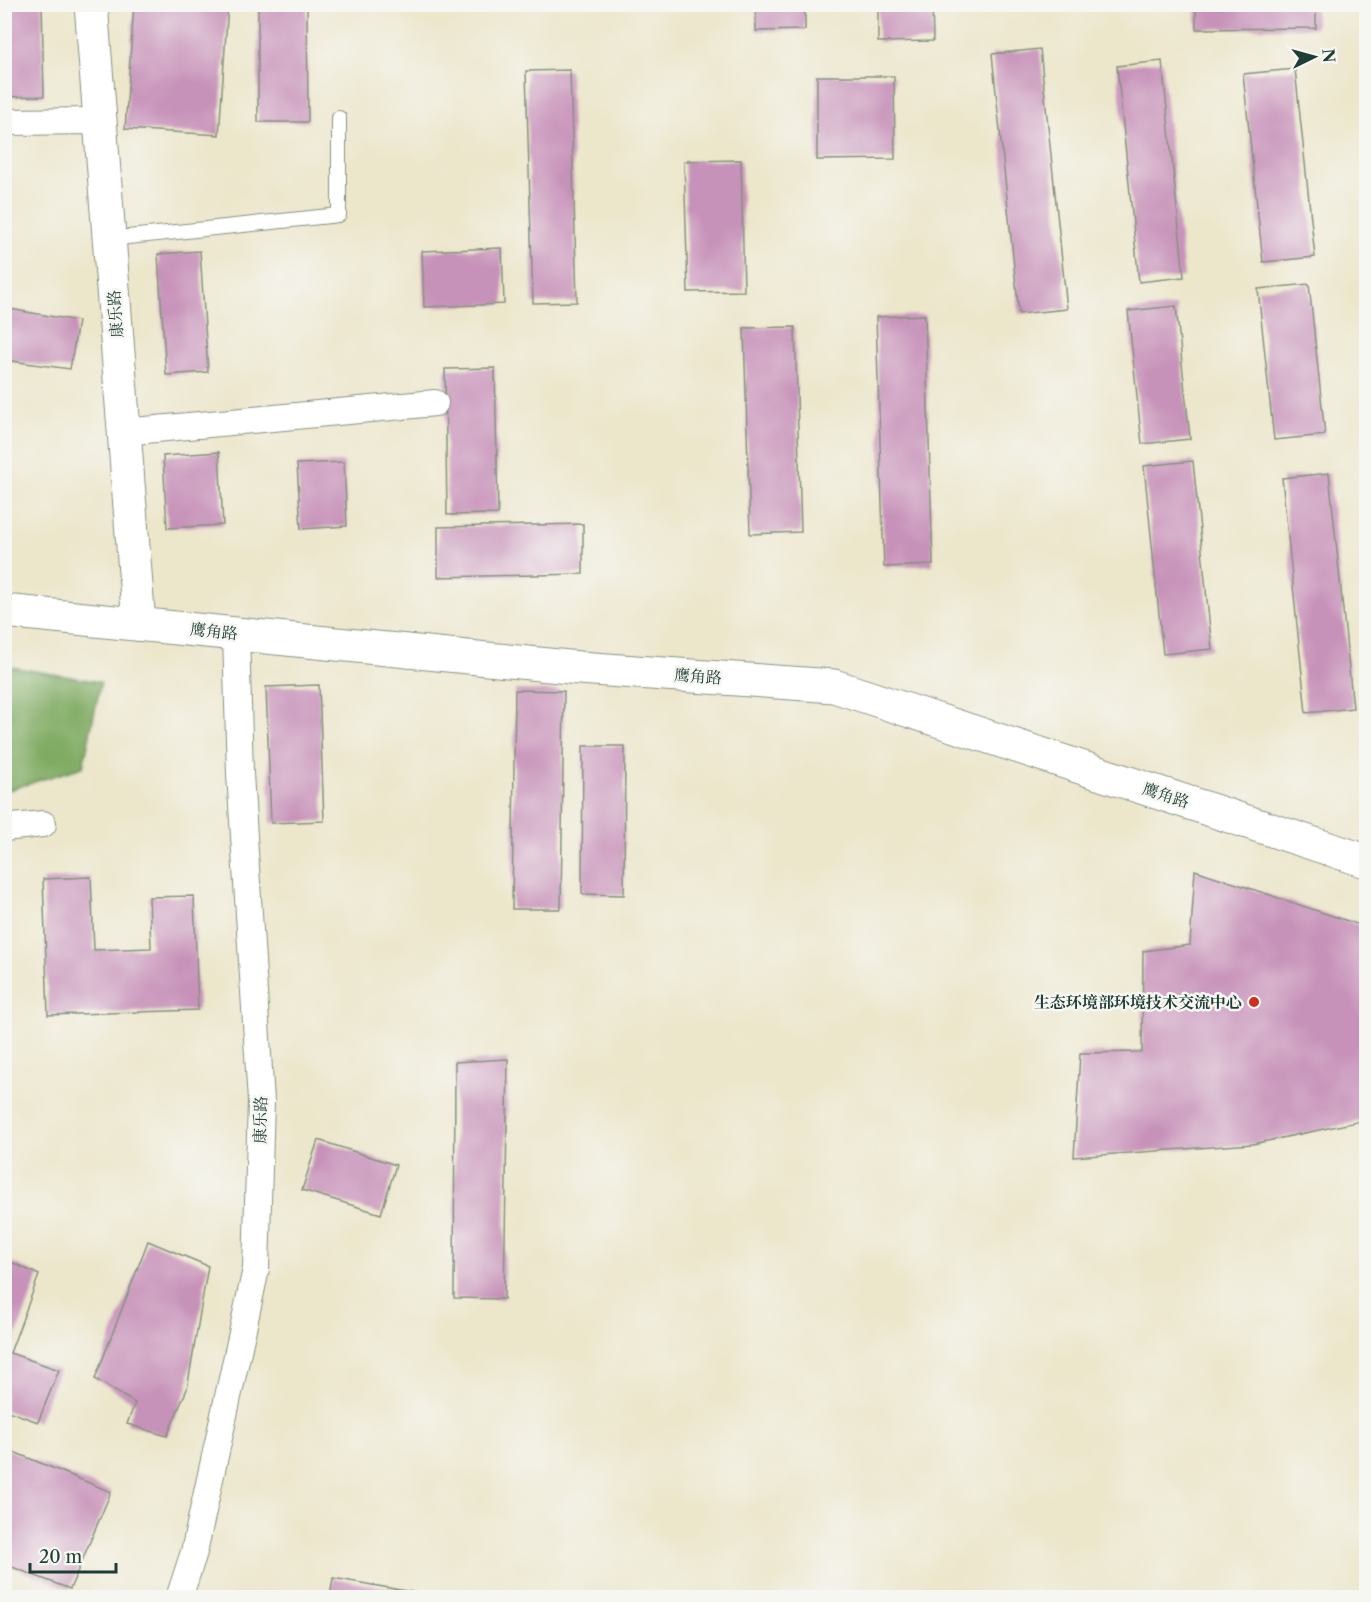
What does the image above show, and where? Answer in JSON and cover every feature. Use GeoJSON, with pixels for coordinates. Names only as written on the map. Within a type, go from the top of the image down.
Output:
{"type":"FeatureCollection","features":[{"type":"Feature","properties":{"kind":"main road","name":"康乐路"},"geometry":{"type":"LineString","coordinates":[[91,4],[139,624]]}},
{"type":"Feature","properties":{"kind":"main road","name":"鹰角路"},"geometry":{"type":"LineString","coordinates":[[4,610],[579,668],[834,686],[1366,861]]}},
{"type":"Feature","properties":{"kind":"street"},"geometry":{"type":"LineString","coordinates":[[4,122],[100,121]]}},
{"type":"Feature","properties":{"kind":"street"},"geometry":{"type":"LineString","coordinates":[[124,432],[435,403]]}},
{"type":"Feature","properties":{"kind":"street","name":"康乐路"},"geometry":{"type":"LineString","coordinates":[[179,1598],[194,1552],[256,1269],[261,1101],[240,774],[236,634]]}},
{"type":"Feature","properties":{"kind":"street"},"geometry":{"type":"LineString","coordinates":[[4,828],[43,824]]}},
{"type":"Feature","properties":{"kind":"lane"},"geometry":{"type":"LineString","coordinates":[[109,239],[339,215],[339,117]]}},
{"type":"Feature","properties":{"kind":"green space"},"geometry":{"type":"Polygon","coordinates":[[[5,666],[101,682],[83,767],[5,791],[5,666]]]}},
{"type":"Feature","properties":{"kind":"building"},"geometry":{"type":"Polygon","coordinates":[[[4,4],[42,4],[44,96],[4,97],[4,4]]]}},
{"type":"Feature","properties":{"kind":"building"},"geometry":{"type":"Polygon","coordinates":[[[134,4],[228,4],[219,135],[125,129],[134,4]]]}},
{"type":"Feature","properties":{"kind":"building"},"geometry":{"type":"Polygon","coordinates":[[[258,4],[307,4],[308,122],[258,122],[258,4]]]}},
{"type":"Feature","properties":{"kind":"building"},"geometry":{"type":"Polygon","coordinates":[[[756,4],[805,4],[805,30],[756,31],[756,4]]]}},
{"type":"Feature","properties":{"kind":"building"},"geometry":{"type":"Polygon","coordinates":[[[878,4],[932,4],[933,41],[878,42],[878,4]]]}},
{"type":"Feature","properties":{"kind":"building"},"geometry":{"type":"Polygon","coordinates":[[[1196,4],[1316,4],[1316,28],[1196,29],[1196,4]]]}},
{"type":"Feature","properties":{"kind":"building"},"geometry":{"type":"Polygon","coordinates":[[[1040,49],[1067,309],[1019,314],[992,54],[1040,49]]]}},
{"type":"Feature","properties":{"kind":"building"},"geometry":{"type":"Polygon","coordinates":[[[1162,61],[1184,277],[1139,282],[1117,66],[1162,61]]]}},
{"type":"Feature","properties":{"kind":"building"},"geometry":{"type":"Polygon","coordinates":[[[1295,69],[1315,257],[1263,262],[1243,74],[1295,69]]]}},
{"type":"Feature","properties":{"kind":"building"},"geometry":{"type":"Polygon","coordinates":[[[570,70],[577,302],[533,303],[526,71],[570,70]]]}},
{"type":"Feature","properties":{"kind":"building"},"geometry":{"type":"Polygon","coordinates":[[[817,76],[894,76],[895,159],[817,160],[817,76]]]}},
{"type":"Feature","properties":{"kind":"building"},"geometry":{"type":"Polygon","coordinates":[[[741,160],[744,291],[688,292],[684,161],[741,160]]]}},
{"type":"Feature","properties":{"kind":"building"},"geometry":{"type":"Polygon","coordinates":[[[502,248],[504,304],[424,307],[422,251],[502,248]]]}},
{"type":"Feature","properties":{"kind":"building"},"geometry":{"type":"Polygon","coordinates":[[[200,251],[208,372],[166,375],[158,254],[200,251]]]}},
{"type":"Feature","properties":{"kind":"building"},"geometry":{"type":"Polygon","coordinates":[[[1309,284],[1325,435],[1274,440],[1258,289],[1309,284]]]}},
{"type":"Feature","properties":{"kind":"building"},"geometry":{"type":"Polygon","coordinates":[[[1176,306],[1190,439],[1142,444],[1128,311],[1176,306]]]}},
{"type":"Feature","properties":{"kind":"building"},"geometry":{"type":"Polygon","coordinates":[[[4,308],[78,321],[70,369],[4,360],[4,308]]]}},
{"type":"Feature","properties":{"kind":"building"},"geometry":{"type":"Polygon","coordinates":[[[925,315],[933,565],[884,567],[876,317],[925,315]]]}},
{"type":"Feature","properties":{"kind":"building"},"geometry":{"type":"Polygon","coordinates":[[[795,327],[801,532],[750,534],[744,328],[795,327]]]}},
{"type":"Feature","properties":{"kind":"building"},"geometry":{"type":"Polygon","coordinates":[[[495,368],[498,514],[447,515],[445,369],[495,368]]]}},
{"type":"Feature","properties":{"kind":"building"},"geometry":{"type":"Polygon","coordinates":[[[219,452],[223,525],[167,528],[163,456],[219,452]]]}},
{"type":"Feature","properties":{"kind":"building"},"geometry":{"type":"Polygon","coordinates":[[[1193,461],[1212,649],[1163,654],[1144,466],[1193,461]]]}},
{"type":"Feature","properties":{"kind":"building"},"geometry":{"type":"Polygon","coordinates":[[[344,462],[347,526],[301,529],[297,464],[344,462]]]}},
{"type":"Feature","properties":{"kind":"building"},"geometry":{"type":"Polygon","coordinates":[[[1329,473],[1353,708],[1306,713],[1282,478],[1329,473]]]}},
{"type":"Feature","properties":{"kind":"building"},"geometry":{"type":"Polygon","coordinates":[[[583,524],[583,574],[438,577],[438,527],[583,524]]]}},
{"type":"Feature","properties":{"kind":"building"},"geometry":{"type":"Polygon","coordinates":[[[319,685],[324,821],[271,823],[266,687],[319,685]]]}},
{"type":"Feature","properties":{"kind":"building"},"geometry":{"type":"Polygon","coordinates":[[[515,690],[564,691],[561,909],[512,909],[515,690]]]}},
{"type":"Feature","properties":{"kind":"building"},"geometry":{"type":"Polygon","coordinates":[[[583,746],[625,746],[624,895],[582,894],[583,746]]]}},
{"type":"Feature","properties":{"kind":"building","name":"生态环境部环境技术交流中心"},"geometry":{"type":"Polygon","coordinates":[[[1195,870],[1366,927],[1366,1120],[1253,1144],[1074,1157],[1080,1053],[1142,1052],[1143,951],[1190,945],[1195,870]]]}},
{"type":"Feature","properties":{"kind":"building"},"geometry":{"type":"Polygon","coordinates":[[[91,877],[94,950],[151,948],[149,897],[194,896],[198,1010],[48,1015],[43,879],[91,877]]]}},
{"type":"Feature","properties":{"kind":"building"},"geometry":{"type":"Polygon","coordinates":[[[508,1059],[504,1299],[454,1298],[455,1062],[508,1059]]]}},
{"type":"Feature","properties":{"kind":"building"},"geometry":{"type":"Polygon","coordinates":[[[318,1140],[396,1165],[381,1214],[302,1190],[318,1140]]]}},
{"type":"Feature","properties":{"kind":"building"},"geometry":{"type":"Polygon","coordinates":[[[148,1241],[208,1266],[187,1389],[167,1436],[127,1424],[135,1403],[95,1379],[148,1241]]]}},
{"type":"Feature","properties":{"kind":"building"},"geometry":{"type":"Polygon","coordinates":[[[5,1259],[39,1275],[10,1353],[59,1370],[38,1422],[5,1410],[5,1259]]]}},
{"type":"Feature","properties":{"kind":"building"},"geometry":{"type":"Polygon","coordinates":[[[4,1448],[111,1492],[70,1589],[4,1564],[4,1448]]]}},
{"type":"Feature","properties":{"kind":"building"},"geometry":{"type":"Polygon","coordinates":[[[333,1578],[434,1596],[434,1598],[330,1598],[333,1578]]]}},
{"type":"Feature","properties":{"kind":"place","name":"生态环境部环境技术交流中心"},"geometry":{"type":"Point","coordinates":[1254,1002]}}]}
